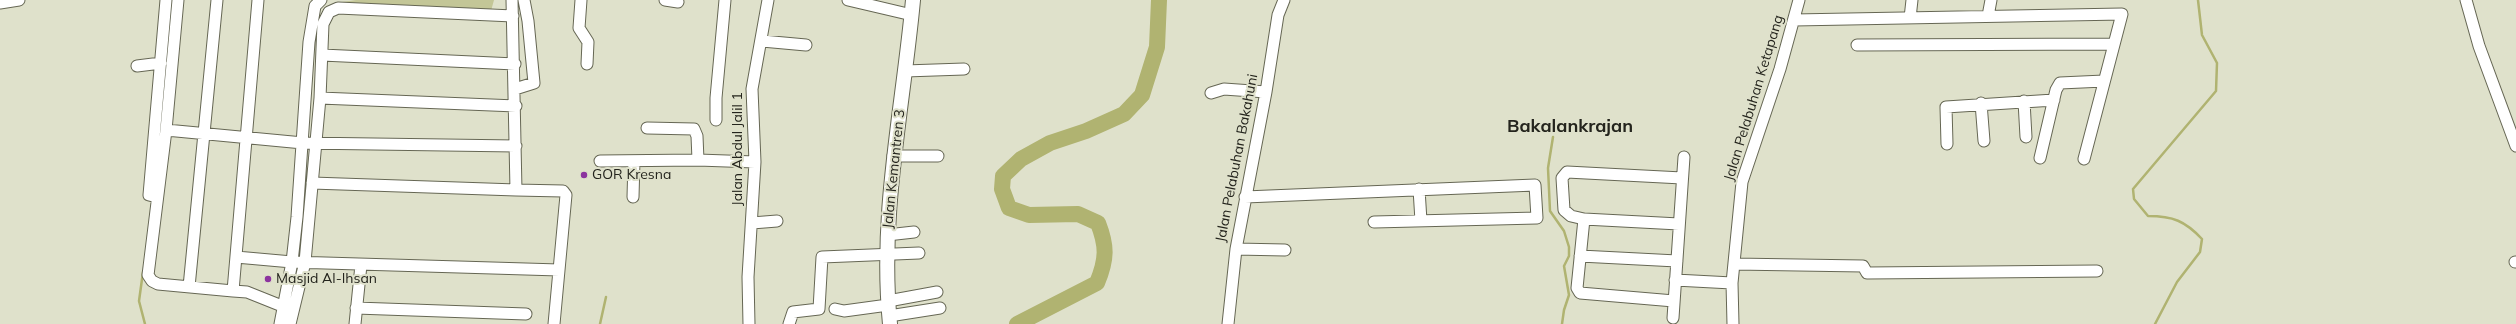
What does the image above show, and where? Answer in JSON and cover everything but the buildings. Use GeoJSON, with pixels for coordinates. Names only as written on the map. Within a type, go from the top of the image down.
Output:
{"type":"FeatureCollection","features":[{"type":"Feature","properties":{"kind":"street"},"geometry":{"type":"LineString","coordinates":[[0,3],[19,0]]}},
{"type":"Feature","properties":{"kind":"street"},"geometry":{"type":"LineString","coordinates":[[155,196],[149,195],[166,0]]}},
{"type":"Feature","properties":{"kind":"street"},"geometry":{"type":"LineString","coordinates":[[178,0],[166,130],[155,196],[148,275],[152,281],[158,284],[247,292],[282,306]]}},
{"type":"Feature","properties":{"kind":"street"},"geometry":{"type":"LineString","coordinates":[[190,287],[217,0]]}},
{"type":"Feature","properties":{"kind":"street"},"geometry":{"type":"LineString","coordinates":[[233,291],[258,0]]}},
{"type":"Feature","properties":{"kind":"street"},"geometry":{"type":"LineString","coordinates":[[280,324],[282,306],[292,262],[297,217],[309,42],[315,6],[321,0]]}},
{"type":"Feature","properties":{"kind":"street"},"geometry":{"type":"LineString","coordinates":[[512,0],[516,106],[516,190]]}},
{"type":"Feature","properties":{"kind":"street"},"geometry":{"type":"LineString","coordinates":[[515,89],[534,83],[528,21],[524,0]]}},
{"type":"Feature","properties":{"kind":"street"},"geometry":{"type":"LineString","coordinates":[[581,0],[579,28],[588,42],[587,64]]}},
{"type":"Feature","properties":{"kind":"street"},"geometry":{"type":"LineString","coordinates":[[665,0],[678,2]]}},
{"type":"Feature","properties":{"kind":"street"},"geometry":{"type":"LineString","coordinates":[[716,120],[716,98],[726,0]]}},
{"type":"Feature","properties":{"kind":"street","name":"Jalan Abdul Jalil 1"},"geometry":{"type":"LineString","coordinates":[[749,324],[748,283],[755,162],[752,89],[762,41],[768,0]]}},
{"type":"Feature","properties":{"kind":"street"},"geometry":{"type":"LineString","coordinates":[[848,0],[912,15]]}},
{"type":"Feature","properties":{"kind":"street","name":"Jalan Kemantren 3"},"geometry":{"type":"LineString","coordinates":[[889,311],[887,235],[893,156],[913,0]]}},
{"type":"Feature","properties":{"kind":"street","name":"Jalan Pelabuhan Bakahuni"},"geometry":{"type":"LineString","coordinates":[[1228,324],[1236,249],[1266,92],[1278,15],[1284,0]]}},
{"type":"Feature","properties":{"kind":"street","name":"Jalan Pelabuhan Ketapang"},"geometry":{"type":"LineString","coordinates":[[1733,324],[1732,283],[1742,182],[1780,69],[1799,0]]}},
{"type":"Feature","properties":{"kind":"street"},"geometry":{"type":"LineString","coordinates":[[1910,18],[1912,0]]}},
{"type":"Feature","properties":{"kind":"street"},"geometry":{"type":"LineString","coordinates":[[1988,16],[1991,0]]}},
{"type":"Feature","properties":{"kind":"street"},"geometry":{"type":"LineString","coordinates":[[2466,0],[2479,46],[2516,146]]}},
{"type":"Feature","properties":{"kind":"street"},"geometry":{"type":"LineString","coordinates":[[290,324],[305,262],[320,98],[323,24],[329,5],[513,16]]}},
{"type":"Feature","properties":{"kind":"street"},"geometry":{"type":"LineString","coordinates":[[1794,20],[2122,14],[2084,159]]}},
{"type":"Feature","properties":{"kind":"street"},"geometry":{"type":"LineString","coordinates":[[762,41],[806,45]]}},
{"type":"Feature","properties":{"kind":"street"},"geometry":{"type":"LineString","coordinates":[[1857,44],[2114,44]]}},
{"type":"Feature","properties":{"kind":"street"},"geometry":{"type":"LineString","coordinates":[[322,55],[515,64]]}},
{"type":"Feature","properties":{"kind":"street"},"geometry":{"type":"LineString","coordinates":[[137,66],[161,63]]}},
{"type":"Feature","properties":{"kind":"street"},"geometry":{"type":"LineString","coordinates":[[905,70],[964,69]]}},
{"type":"Feature","properties":{"kind":"street"},"geometry":{"type":"LineString","coordinates":[[2040,158],[2054,100],[2060,83],[2104,81]]}},
{"type":"Feature","properties":{"kind":"street"},"geometry":{"type":"LineString","coordinates":[[1211,93],[1224,89],[1266,92]]}},
{"type":"Feature","properties":{"kind":"street"},"geometry":{"type":"LineString","coordinates":[[320,98],[516,106]]}},
{"type":"Feature","properties":{"kind":"street"},"geometry":{"type":"LineString","coordinates":[[1947,144],[1946,107],[1981,103],[2054,100]]}},
{"type":"Feature","properties":{"kind":"street"},"geometry":{"type":"LineString","coordinates":[[2024,101],[2026,137]]}},
{"type":"Feature","properties":{"kind":"street"},"geometry":{"type":"LineString","coordinates":[[1981,103],[1984,140]]}},
{"type":"Feature","properties":{"kind":"street"},"geometry":{"type":"LineString","coordinates":[[647,128],[694,129],[697,136],[698,160]]}},
{"type":"Feature","properties":{"kind":"street"},"geometry":{"type":"LineString","coordinates":[[166,130],[246,139],[303,143],[516,146]]}},
{"type":"Feature","properties":{"kind":"street"},"geometry":{"type":"LineString","coordinates":[[893,156],[938,156]]}},
{"type":"Feature","properties":{"kind":"street"},"geometry":{"type":"LineString","coordinates":[[1673,318],[1684,157]]}},
{"type":"Feature","properties":{"kind":"street"},"geometry":{"type":"LineString","coordinates":[[600,161],[698,160],[755,162]]}},
{"type":"Feature","properties":{"kind":"street"},"geometry":{"type":"LineString","coordinates":[[634,161],[634,197]]}},
{"type":"Feature","properties":{"kind":"street"},"geometry":{"type":"LineString","coordinates":[[1679,224],[1584,219],[1571,216],[1564,210],[1562,178],[1567,172],[1682,178]]}},
{"type":"Feature","properties":{"kind":"street"},"geometry":{"type":"LineString","coordinates":[[312,184],[565,192],[554,324]]}},
{"type":"Feature","properties":{"kind":"street"},"geometry":{"type":"LineString","coordinates":[[1245,197],[1535,185],[1537,218],[1374,222]]}},
{"type":"Feature","properties":{"kind":"street"},"geometry":{"type":"LineString","coordinates":[[1419,189],[1421,221]]}},
{"type":"Feature","properties":{"kind":"street"},"geometry":{"type":"LineString","coordinates":[[297,217],[308,219]]}},
{"type":"Feature","properties":{"kind":"street"},"geometry":{"type":"LineString","coordinates":[[1584,219],[1578,288],[1583,295],[1674,301]]}},
{"type":"Feature","properties":{"kind":"street"},"geometry":{"type":"LineString","coordinates":[[752,223],[777,221]]}},
{"type":"Feature","properties":{"kind":"street"},"geometry":{"type":"LineString","coordinates":[[887,235],[914,232]]}},
{"type":"Feature","properties":{"kind":"street"},"geometry":{"type":"LineString","coordinates":[[1236,249],[1285,250]]}},
{"type":"Feature","properties":{"kind":"street"},"geometry":{"type":"LineString","coordinates":[[789,324],[793,312],[819,309],[821,258],[919,253]]}},
{"type":"Feature","properties":{"kind":"street"},"geometry":{"type":"LineString","coordinates":[[1580,256],[1677,261]]}},
{"type":"Feature","properties":{"kind":"street"},"geometry":{"type":"LineString","coordinates":[[236,257],[292,262],[361,265],[559,270]]}},
{"type":"Feature","properties":{"kind":"street"},"geometry":{"type":"LineString","coordinates":[[1734,264],[1863,266],[1867,273],[2097,271]]}},
{"type":"Feature","properties":{"kind":"street"},"geometry":{"type":"LineString","coordinates":[[355,324],[361,265]]}},
{"type":"Feature","properties":{"kind":"street"},"geometry":{"type":"LineString","coordinates":[[1675,280],[1732,283]]}},
{"type":"Feature","properties":{"kind":"street"},"geometry":{"type":"LineString","coordinates":[[889,311],[937,292]]}},
{"type":"Feature","properties":{"kind":"street"},"geometry":{"type":"LineString","coordinates":[[356,308],[526,314]]}},
{"type":"Feature","properties":{"kind":"street"},"geometry":{"type":"LineString","coordinates":[[834,310],[889,311],[940,308]]}},
{"type":"Feature","properties":{"kind":"green space"},"geometry":{"type":"Polygon","coordinates":[[[356,0],[494,0],[491,11],[343,4],[342,2],[356,0]]]}},
{"type":"Feature","properties":{"kind":"waterway"},"geometry":{"type":"LineString","coordinates":[[171,12],[172,0]]}},
{"type":"Feature","properties":{"kind":"waterway"},"geometry":{"type":"LineString","coordinates":[[1017,324],[1097,283],[1103,267],[1105,253],[1103,239],[1098,223],[1078,214],[1029,215],[1009,208],[1002,189],[1003,176],[1021,159],[1050,143],[1086,131],[1124,114],[1142,95],[1157,47],[1159,0]]}},
{"type":"Feature","properties":{"kind":"waterway"},"geometry":{"type":"LineString","coordinates":[[2155,324],[2177,282],[2200,252],[2202,239],[2190,228],[2178,221],[2165,217],[2148,216],[2134,199],[2133,189],[2216,91],[2217,63],[2202,35],[2198,0]]}},
{"type":"Feature","properties":{"kind":"waterway"},"geometry":{"type":"LineString","coordinates":[[165,72],[168,49]]}},
{"type":"Feature","properties":{"kind":"waterway"},"geometry":{"type":"LineString","coordinates":[[1553,137],[1548,168],[1550,211],[1564,231],[1569,247],[1569,256],[1564,266],[1569,295],[1564,310],[1562,324]]}},
{"type":"Feature","properties":{"kind":"waterway"},"geometry":{"type":"LineString","coordinates":[[143,272],[139,301],[145,324]]}},
{"type":"Feature","properties":{"kind":"waterway"},"geometry":{"type":"LineString","coordinates":[[600,324],[606,297]]}},
{"type":"Feature","properties":{"kind":"place","name":"GOR Kresna"},"geometry":{"type":"Point","coordinates":[584,175]}},
{"type":"Feature","properties":{"kind":"place","name":"Masjid Al-Ihsan"},"geometry":{"type":"Point","coordinates":[268,279]}},
{"type":"Feature","properties":{"kind":"district","name":"Bakalankrajan"},"geometry":{"type":"Point","coordinates":[1570,127]}}]}
